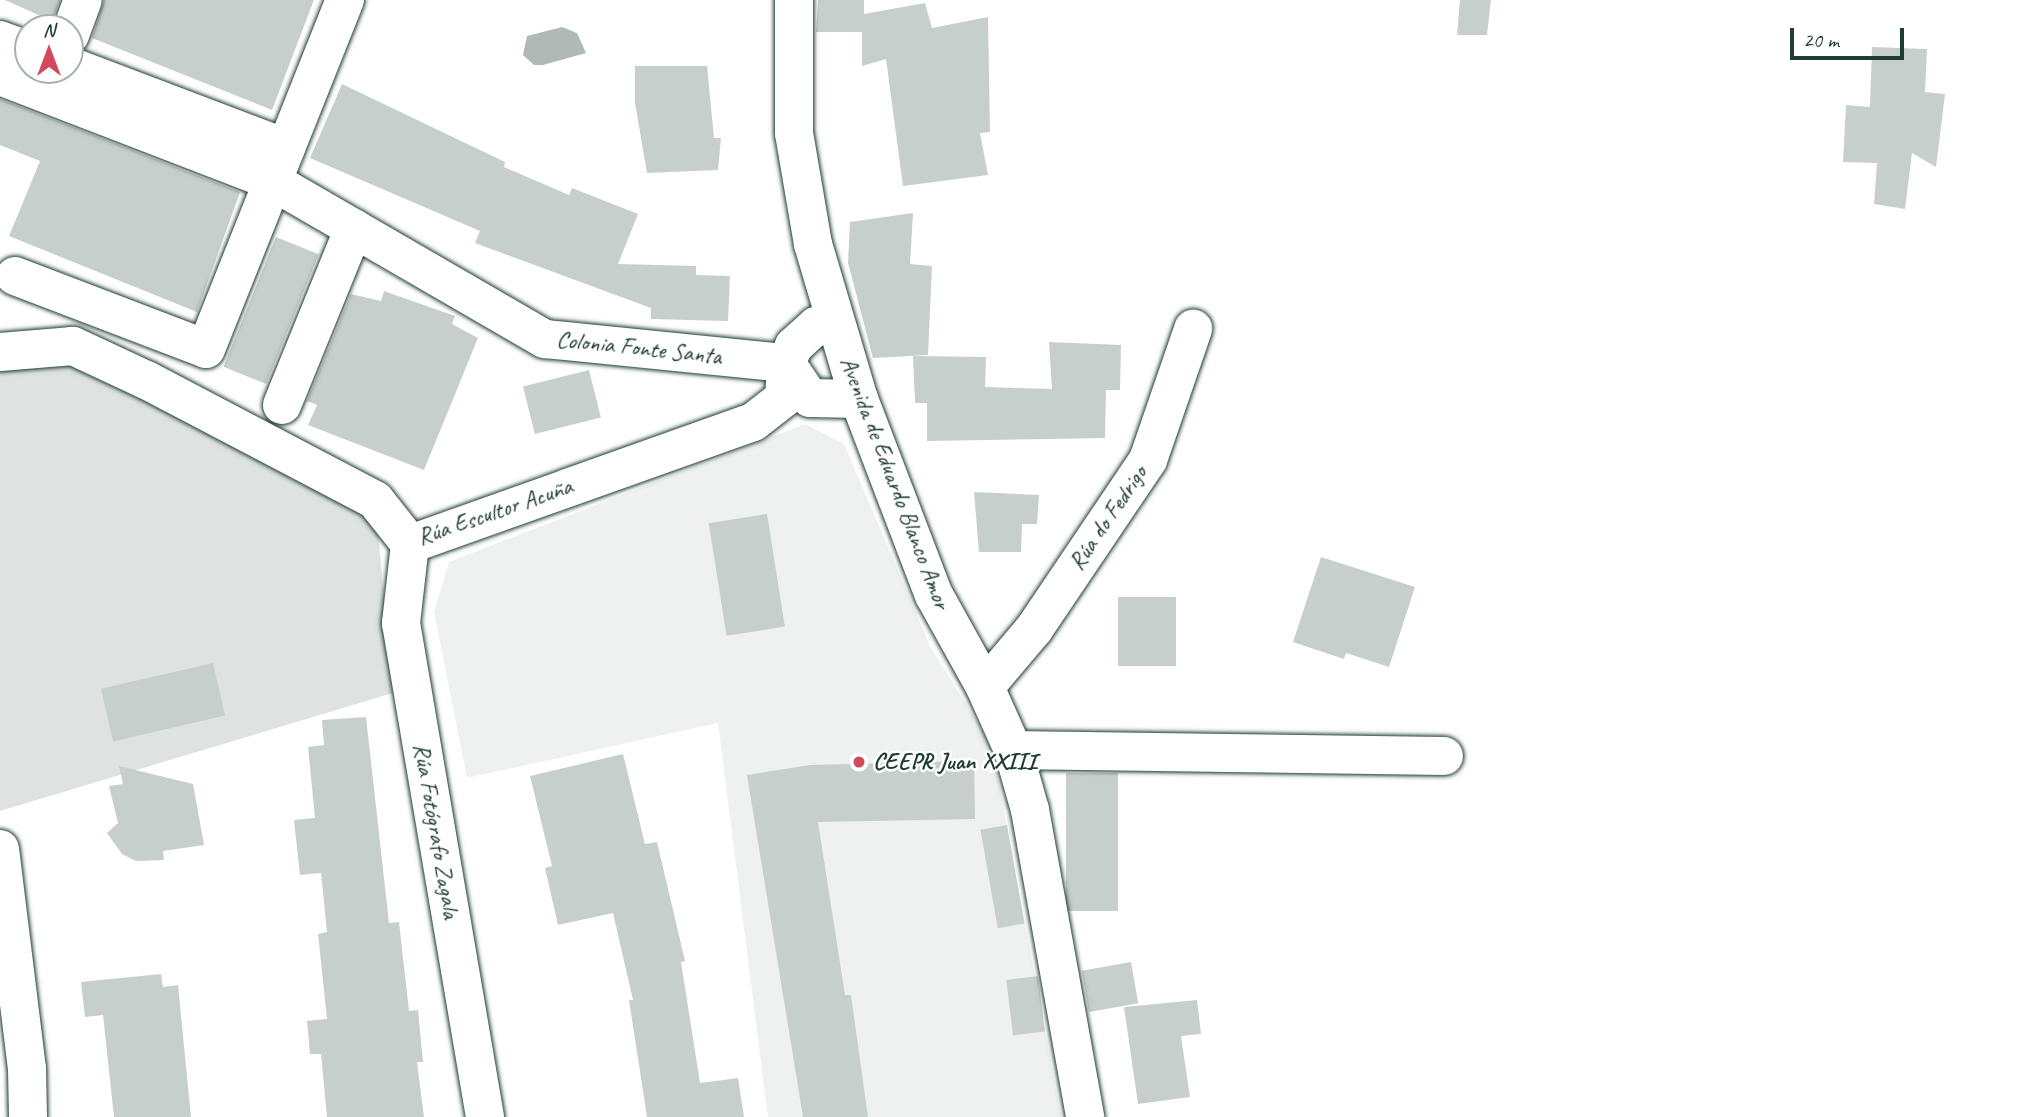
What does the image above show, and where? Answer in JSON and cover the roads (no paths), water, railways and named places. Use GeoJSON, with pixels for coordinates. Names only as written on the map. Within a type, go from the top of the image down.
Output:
{"type":"FeatureCollection","features":[{"type":"Feature","properties":{"kind":"street"},"geometry":{"type":"LineString","coordinates":[[15,276],[206,349],[345,0]]}},
{"type":"Feature","properties":{"kind":"street","name":"Avenida de Eduardo Blanco Amor"},"geometry":{"type":"LineString","coordinates":[[794,0],[793,133],[813,244],[859,399],[934,595],[985,687],[1013,750],[1030,810],[1085,1117]]}},
{"type":"Feature","properties":{"kind":"street","name":"Colonia Fonte Santa"},"geometry":{"type":"LineString","coordinates":[[78,84],[279,165],[354,228],[545,339],[786,363]]}},
{"type":"Feature","properties":{"kind":"street"},"geometry":{"type":"LineString","coordinates":[[282,405],[354,228]]}},
{"type":"Feature","properties":{"kind":"street"},"geometry":{"type":"LineString","coordinates":[[835,325],[816,326],[793,346],[786,363],[810,398],[859,399]]}},
{"type":"Feature","properties":{"kind":"street","name":"Rúa do Fedrigo"},"geometry":{"type":"LineString","coordinates":[[985,687],[1034,629],[1148,460],[1194,329]]}},
{"type":"Feature","properties":{"kind":"street","name":"Rúa Escultor Acuña"},"geometry":{"type":"LineString","coordinates":[[0,352],[72,346],[109,363],[375,500],[410,544],[753,422],[784,398],[786,363]]}},
{"type":"Feature","properties":{"kind":"street","name":"Rúa Fotógrafo Zagala"},"geometry":{"type":"LineString","coordinates":[[410,544],[401,623],[485,1117]]}},
{"type":"Feature","properties":{"kind":"street"},"geometry":{"type":"LineString","coordinates":[[1013,750],[1444,756]]}},
{"type":"Feature","properties":{"kind":"street"},"geometry":{"type":"LineString","coordinates":[[0,849],[27,1069],[28,1117]]}},
{"type":"Feature","properties":{"kind":"place","name":"CEEPR Juan XXIII"},"geometry":{"type":"Point","coordinates":[859,762]}}]}
